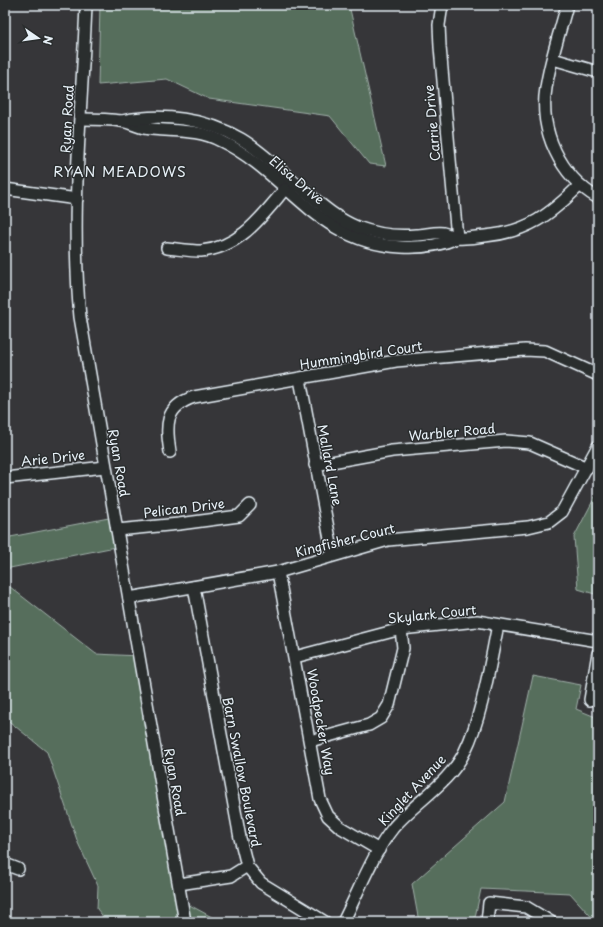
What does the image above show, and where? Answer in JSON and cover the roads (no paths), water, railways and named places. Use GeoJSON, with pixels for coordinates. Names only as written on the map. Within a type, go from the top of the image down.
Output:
{"type":"FeatureCollection","features":[{"type":"Feature","properties":{"kind":"street","name":"Ryan Road"},"geometry":{"type":"LineString","coordinates":[[86,5],[76,199],[76,263],[80,316],[105,467],[186,921]]}},
{"type":"Feature","properties":{"kind":"street","name":"Carrie Drive"},"geometry":{"type":"LineString","coordinates":[[442,5],[439,25],[440,46],[457,238]]}},
{"type":"Feature","properties":{"kind":"street"},"geometry":{"type":"LineString","coordinates":[[567,5],[546,89],[546,124],[558,157],[580,185],[598,198]]}},
{"type":"Feature","properties":{"kind":"street"},"geometry":{"type":"LineString","coordinates":[[553,59],[598,72]]}},
{"type":"Feature","properties":{"kind":"street","name":"Elisa Drive"},"geometry":{"type":"LineString","coordinates":[[81,119],[122,121],[143,117],[187,125],[216,127],[336,215],[381,240]]}},
{"type":"Feature","properties":{"kind":"street","name":"Elisa Drive"},"geometry":{"type":"LineString","coordinates":[[241,146],[285,189],[329,225],[358,239],[381,240],[405,236],[443,233],[457,238],[498,235],[526,227],[552,212],[580,185]]}},
{"type":"Feature","properties":{"kind":"street"},"geometry":{"type":"LineString","coordinates":[[5,189],[76,199]]}},
{"type":"Feature","properties":{"kind":"street"},"geometry":{"type":"LineString","coordinates":[[167,248],[207,250],[234,241],[249,230],[285,189]]}},
{"type":"Feature","properties":{"kind":"street"},"geometry":{"type":"LineString","coordinates":[[329,225],[336,215]]}},
{"type":"Feature","properties":{"kind":"street","name":"Hummingbird Court"},"geometry":{"type":"LineString","coordinates":[[170,452],[166,431],[167,422],[172,411],[184,400],[396,361],[524,350],[545,351],[598,375]]}},
{"type":"Feature","properties":{"kind":"street","name":"Mallard Lane"},"geometry":{"type":"LineString","coordinates":[[300,379],[334,555]]}},
{"type":"Feature","properties":{"kind":"street","name":"Warbler Road"},"geometry":{"type":"LineString","coordinates":[[316,465],[392,451],[506,442],[530,443],[587,468]]}},
{"type":"Feature","properties":{"kind":"street","name":"Kingfisher Court"},"geometry":{"type":"LineString","coordinates":[[129,598],[278,572],[388,540],[528,527],[549,522],[562,512],[598,446]]}},
{"type":"Feature","properties":{"kind":"street","name":"Arie Drive"},"geometry":{"type":"LineString","coordinates":[[5,478],[105,467]]}},
{"type":"Feature","properties":{"kind":"street","name":"Pelican Drive"},"geometry":{"type":"LineString","coordinates":[[117,530],[239,516],[250,505]]}},
{"type":"Feature","properties":{"kind":"street","name":"Woodpecker Way"},"geometry":{"type":"LineString","coordinates":[[278,572],[320,798],[328,816],[340,827],[379,850]]}},
{"type":"Feature","properties":{"kind":"street","name":"Barn Swallow Boulevard"},"geometry":{"type":"LineString","coordinates":[[194,587],[240,838],[247,866],[261,883],[325,922]]}},
{"type":"Feature","properties":{"kind":"street","name":"Skylark Court"},"geometry":{"type":"LineString","coordinates":[[295,657],[401,629],[477,621],[598,641]]}},
{"type":"Feature","properties":{"kind":"street","name":"Kinglet Avenue"},"geometry":{"type":"LineString","coordinates":[[343,922],[379,850],[393,828],[448,774],[465,752],[475,727],[498,625]]}},
{"type":"Feature","properties":{"kind":"street"},"geometry":{"type":"LineString","coordinates":[[310,742],[369,725],[381,718],[389,705],[403,648],[401,629]]}},
{"type":"Feature","properties":{"kind":"street"},"geometry":{"type":"LineString","coordinates":[[590,700],[598,654]]}},
{"type":"Feature","properties":{"kind":"street"},"geometry":{"type":"LineString","coordinates":[[5,864],[18,869]]}},
{"type":"Feature","properties":{"kind":"street"},"geometry":{"type":"LineString","coordinates":[[179,884],[230,876],[247,866]]}},
{"type":"Feature","properties":{"kind":"street"},"geometry":{"type":"LineString","coordinates":[[487,922],[489,903],[526,907],[551,922]]}},
{"type":"Feature","properties":{"kind":"district","name":"RYAN MEADOWS"},"geometry":{"type":"Point","coordinates":[120,172]}}]}
